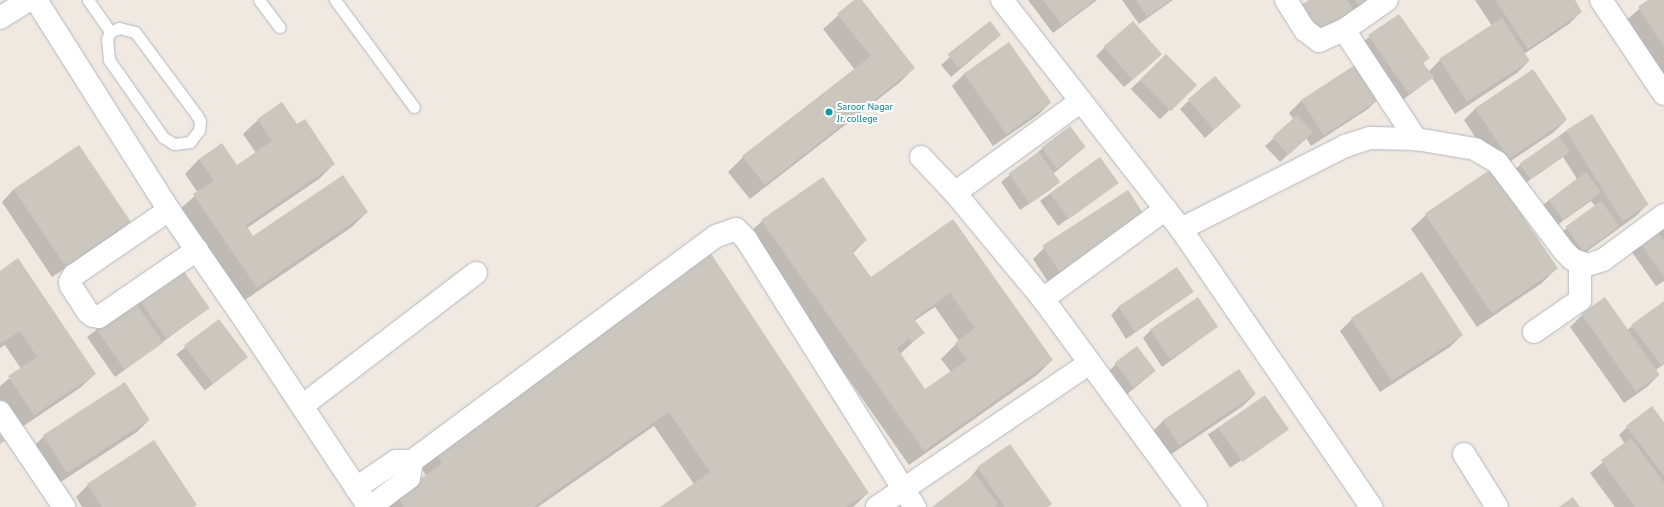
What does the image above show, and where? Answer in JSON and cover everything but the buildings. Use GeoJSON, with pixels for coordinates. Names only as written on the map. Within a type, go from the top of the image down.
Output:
{"type":"FeatureCollection","features":[{"type":"Feature","properties":{"kind":"street"},"geometry":{"type":"LineString","coordinates":[[0,18],[30,0]]}},
{"type":"Feature","properties":{"kind":"street"},"geometry":{"type":"LineString","coordinates":[[36,0],[169,210],[369,507],[409,478],[412,460]]}},
{"type":"Feature","properties":{"kind":"street"},"geometry":{"type":"LineString","coordinates":[[1002,0],[1181,229],[1371,507]]}},
{"type":"Feature","properties":{"kind":"street"},"geometry":{"type":"LineString","coordinates":[[1286,0],[1305,30],[1319,40],[1344,30],[1387,0]]}},
{"type":"Feature","properties":{"kind":"street"},"geometry":{"type":"LineString","coordinates":[[1600,0],[1664,94]]}},
{"type":"Feature","properties":{"kind":"street"},"geometry":{"type":"LineString","coordinates":[[1344,30],[1416,138]]}},
{"type":"Feature","properties":{"kind":"street"},"geometry":{"type":"LineString","coordinates":[[955,193],[1081,101]]}},
{"type":"Feature","properties":{"kind":"street"},"geometry":{"type":"LineString","coordinates":[[1181,229],[1345,146],[1370,138],[1416,138],[1475,149],[1497,162],[1564,252],[1580,263],[1587,265],[1603,260],[1664,214]]}},
{"type":"Feature","properties":{"kind":"street"},"geometry":{"type":"LineString","coordinates":[[921,157],[955,193],[1043,299],[1196,507]]}},
{"type":"Feature","properties":{"kind":"street"},"geometry":{"type":"LineString","coordinates":[[1043,299],[1166,209]]}},
{"type":"Feature","properties":{"kind":"street"},"geometry":{"type":"LineString","coordinates":[[169,210],[74,275],[70,282],[88,312],[93,316],[99,317],[197,250]]}},
{"type":"Feature","properties":{"kind":"street"},"geometry":{"type":"LineString","coordinates":[[356,488],[396,461],[412,460],[716,236],[736,229],[746,239],[915,507]]}},
{"type":"Feature","properties":{"kind":"street"},"geometry":{"type":"LineString","coordinates":[[1534,332],[1580,300],[1580,263]]}},
{"type":"Feature","properties":{"kind":"street"},"geometry":{"type":"LineString","coordinates":[[302,406],[476,273]]}},
{"type":"Feature","properties":{"kind":"street"},"geometry":{"type":"LineString","coordinates":[[877,507],[1090,363]]}},
{"type":"Feature","properties":{"kind":"street"},"geometry":{"type":"LineString","coordinates":[[0,412],[64,507]]}},
{"type":"Feature","properties":{"kind":"street"},"geometry":{"type":"LineString","coordinates":[[1464,454],[1497,507]]}},
{"type":"Feature","properties":{"kind":"lane"},"geometry":{"type":"LineString","coordinates":[[88,0],[110,32],[106,50],[109,60],[163,137],[174,144],[190,142],[199,130],[200,121],[196,114],[135,32],[119,28],[110,32]]}},
{"type":"Feature","properties":{"kind":"lane"},"geometry":{"type":"LineString","coordinates":[[259,0],[279,27]]}},
{"type":"Feature","properties":{"kind":"lane"},"geometry":{"type":"LineString","coordinates":[[335,0],[414,107]]}},
{"type":"Feature","properties":{"kind":"place","name":"Saroor Nagar Jr. college"},"geometry":{"type":"Point","coordinates":[829,112]}}]}
